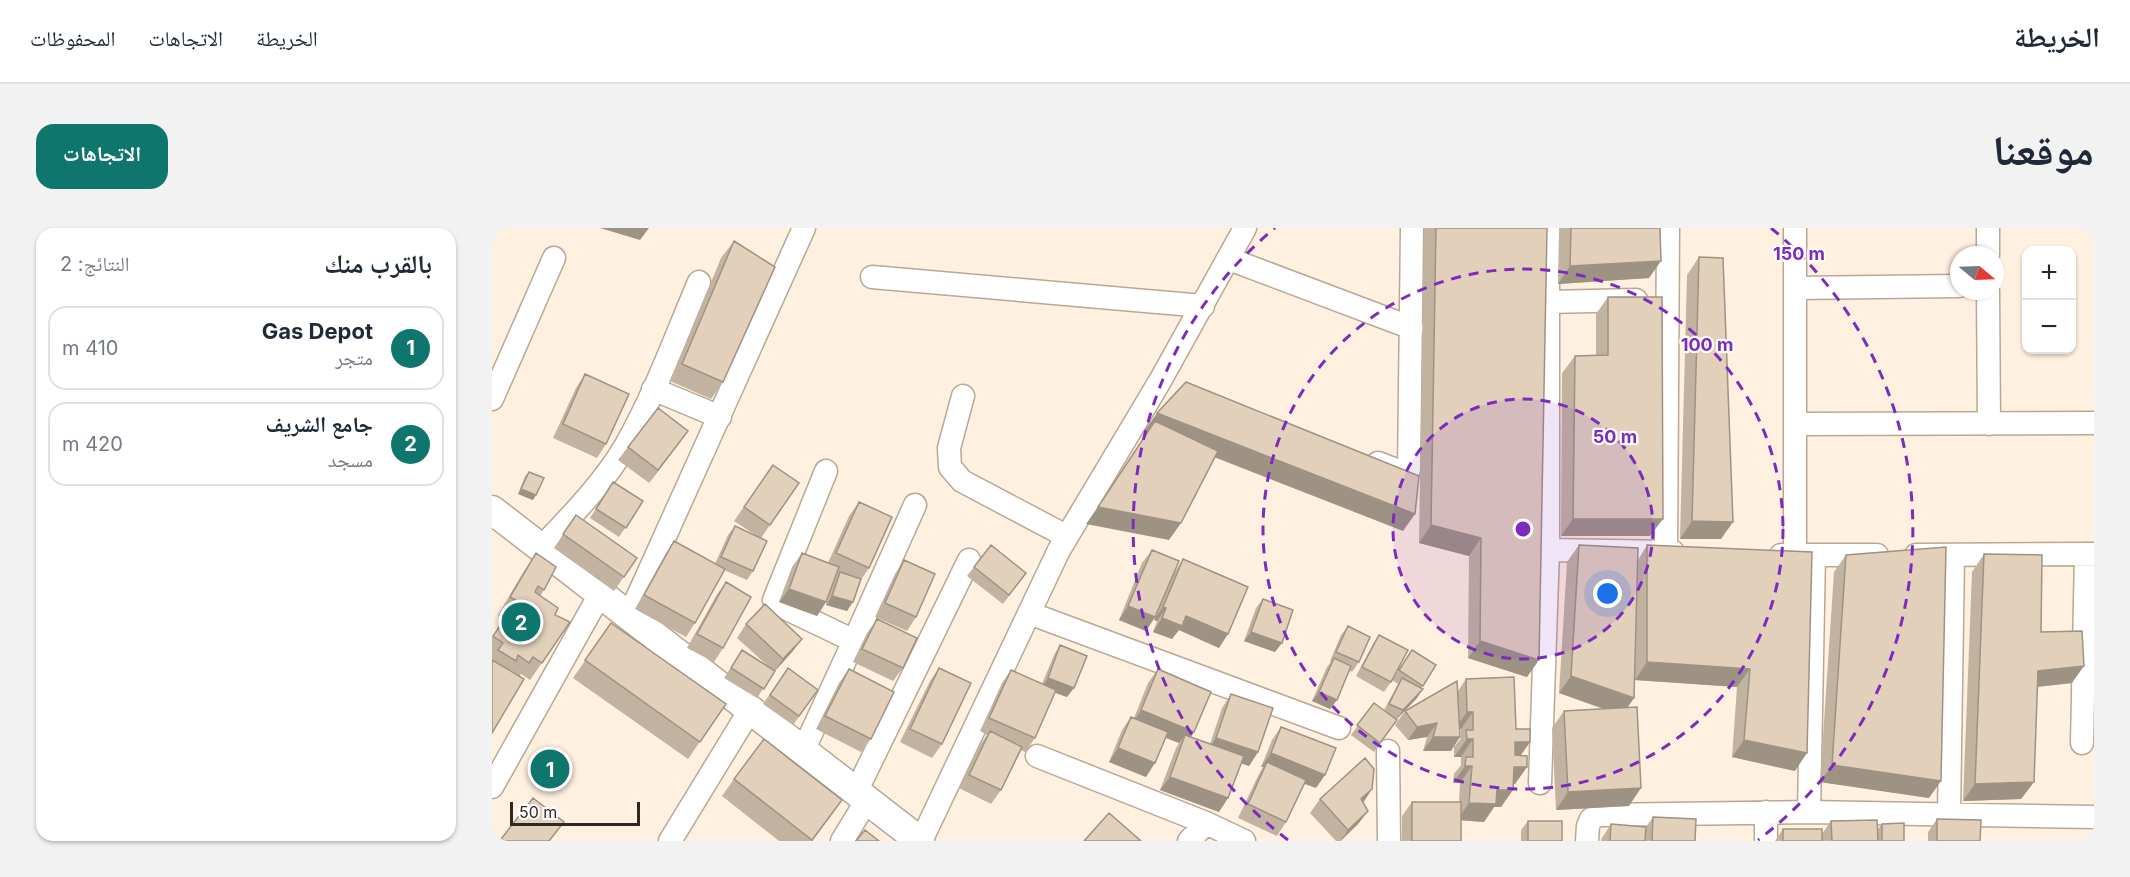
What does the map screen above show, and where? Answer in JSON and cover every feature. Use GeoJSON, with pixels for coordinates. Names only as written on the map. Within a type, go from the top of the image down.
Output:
{"type":"FeatureCollection","features":[{"type":"Feature","properties":{"kind":"main road"},"geometry":{"type":"LineString","coordinates":[[492,510],[920,841]]}},
{"type":"Feature","properties":{"kind":"street"},"geometry":{"type":"LineString","coordinates":[[629,616],[804,228]]}},
{"type":"Feature","properties":{"kind":"street"},"geometry":{"type":"LineString","coordinates":[[920,841],[1066,536],[1160,381],[1245,228]]}},
{"type":"Feature","properties":{"kind":"street"},"geometry":{"type":"LineString","coordinates":[[1360,456],[1404,473],[1409,469],[1412,228]]}},
{"type":"Feature","properties":{"kind":"street"},"geometry":{"type":"LineString","coordinates":[[1540,783],[1548,550],[1548,228]]}},
{"type":"Feature","properties":{"kind":"street"},"geometry":{"type":"LineString","coordinates":[[1666,552],[1668,228]]}},
{"type":"Feature","properties":{"kind":"street"},"geometry":{"type":"LineString","coordinates":[[1795,228],[1795,424],[1804,555],[1809,812]]}},
{"type":"Feature","properties":{"kind":"street"},"geometry":{"type":"LineString","coordinates":[[1988,228],[1988,246]]}},
{"type":"Feature","properties":{"kind":"street"},"geometry":{"type":"LineString","coordinates":[[492,399],[554,258]]}},
{"type":"Feature","properties":{"kind":"street"},"geometry":{"type":"LineString","coordinates":[[1229,259],[1412,328]]}},
{"type":"Feature","properties":{"kind":"street"},"geometry":{"type":"LineString","coordinates":[[872,277],[1203,306]]}},
{"type":"Feature","properties":{"kind":"street"},"geometry":{"type":"LineString","coordinates":[[542,548],[610,469],[625,447],[653,389],[699,282]]}},
{"type":"Feature","properties":{"kind":"street"},"geometry":{"type":"LineString","coordinates":[[1795,288],[1950,286]]}},
{"type":"Feature","properties":{"kind":"street"},"geometry":{"type":"LineString","coordinates":[[1548,302],[1668,300]]}},
{"type":"Feature","properties":{"kind":"street"},"geometry":{"type":"LineString","coordinates":[[1988,300],[1989,424]]}},
{"type":"Feature","properties":{"kind":"street"},"geometry":{"type":"LineString","coordinates":[[1160,381],[1182,390]]}},
{"type":"Feature","properties":{"kind":"street"},"geometry":{"type":"LineString","coordinates":[[653,389],[720,417]]}},
{"type":"Feature","properties":{"kind":"street"},"geometry":{"type":"LineString","coordinates":[[963,396],[949,448],[950,467],[962,480],[1066,536]]}},
{"type":"Feature","properties":{"kind":"street"},"geometry":{"type":"LineString","coordinates":[[1795,424],[2094,423]]}},
{"type":"Feature","properties":{"kind":"street"},"geometry":{"type":"LineString","coordinates":[[826,471],[774,600],[779,605],[854,641]]}},
{"type":"Feature","properties":{"kind":"street"},"geometry":{"type":"LineString","coordinates":[[803,751],[915,505]]}},
{"type":"Feature","properties":{"kind":"street"},"geometry":{"type":"LineString","coordinates":[[1548,550],[1690,553]]}},
{"type":"Feature","properties":{"kind":"street"},"geometry":{"type":"LineString","coordinates":[[1760,554],[2090,554],[2082,743]]}},
{"type":"Feature","properties":{"kind":"street"},"geometry":{"type":"LineString","coordinates":[[1949,814],[1953,555]]}},
{"type":"Feature","properties":{"kind":"street"},"geometry":{"type":"LineString","coordinates":[[842,841],[969,560]]}},
{"type":"Feature","properties":{"kind":"street"},"geometry":{"type":"LineString","coordinates":[[492,788],[600,594]]}},
{"type":"Feature","properties":{"kind":"street"},"geometry":{"type":"LineString","coordinates":[[1029,613],[1339,728]]}},
{"type":"Feature","properties":{"kind":"street"},"geometry":{"type":"LineString","coordinates":[[670,841],[750,710]]}},
{"type":"Feature","properties":{"kind":"street"},"geometry":{"type":"LineString","coordinates":[[1371,841],[1388,833],[1388,751]]}},
{"type":"Feature","properties":{"kind":"street"},"geometry":{"type":"LineString","coordinates":[[1037,756],[1206,823],[1244,841]]}},
{"type":"Feature","properties":{"kind":"street"},"geometry":{"type":"LineString","coordinates":[[1587,841],[1591,819],[1599,815],[1809,812],[2094,817]]}},
{"type":"Feature","properties":{"kind":"street"},"geometry":{"type":"LineString","coordinates":[[1766,813],[1766,841]]}},
{"type":"Feature","properties":{"kind":"street"},"geometry":{"type":"LineString","coordinates":[[1189,841],[1206,823]]}},
{"type":"Feature","properties":{"kind":"building"},"geometry":{"type":"Polygon","coordinates":[[[1436,228],[1547,228],[1539,660],[1480,641],[1481,538],[1431,525],[1436,228]]]}},
{"type":"Feature","properties":{"kind":"building"},"geometry":{"type":"Polygon","coordinates":[[[1571,228],[1660,228],[1661,261],[1570,266],[1571,228]]]}},
{"type":"Feature","properties":{"kind":"building"},"geometry":{"type":"Polygon","coordinates":[[[734,241],[775,267],[723,382],[682,364],[734,241]]]}},
{"type":"Feature","properties":{"kind":"building"},"geometry":{"type":"Polygon","coordinates":[[[1699,257],[1723,258],[1733,522],[1692,521],[1699,257]]]}},
{"type":"Feature","properties":{"kind":"building"},"geometry":{"type":"Polygon","coordinates":[[[1608,297],[1662,297],[1663,519],[1573,519],[1575,356],[1608,355],[1608,297]]]}},
{"type":"Feature","properties":{"kind":"building"},"geometry":{"type":"Polygon","coordinates":[[[585,374],[629,394],[606,444],[563,424],[585,374]]]}},
{"type":"Feature","properties":{"kind":"building"},"geometry":{"type":"Polygon","coordinates":[[[1186,382],[1419,476],[1415,514],[1157,413],[1186,382]]]}},
{"type":"Feature","properties":{"kind":"building"},"geometry":{"type":"Polygon","coordinates":[[[658,408],[688,431],[658,470],[628,447],[658,408]]]}},
{"type":"Feature","properties":{"kind":"building"},"geometry":{"type":"Polygon","coordinates":[[[1155,421],[1218,451],[1181,523],[1098,507],[1155,421]]]}},
{"type":"Feature","properties":{"kind":"building"},"geometry":{"type":"Polygon","coordinates":[[[773,465],[799,483],[770,525],[744,507],[773,465]]]}},
{"type":"Feature","properties":{"kind":"building"},"geometry":{"type":"Polygon","coordinates":[[[529,472],[544,478],[536,495],[521,489],[529,472]]]}},
{"type":"Feature","properties":{"kind":"building"},"geometry":{"type":"Polygon","coordinates":[[[613,482],[643,501],[626,528],[596,509],[613,482]]]}},
{"type":"Feature","properties":{"kind":"building"},"geometry":{"type":"Polygon","coordinates":[[[859,502],[892,517],[869,568],[836,553],[859,502]]]}},
{"type":"Feature","properties":{"kind":"building"},"geometry":{"type":"Polygon","coordinates":[[[576,515],[637,558],[624,577],[563,534],[576,515]]]}},
{"type":"Feature","properties":{"kind":"building"},"geometry":{"type":"Polygon","coordinates":[[[735,526],[767,541],[753,571],[721,557],[735,526]]]}},
{"type":"Feature","properties":{"kind":"building"},"geometry":{"type":"Polygon","coordinates":[[[674,541],[725,569],[695,623],[644,595],[674,541]]]}},
{"type":"Feature","properties":{"kind":"building"},"geometry":{"type":"Polygon","coordinates":[[[991,545],[1026,573],[1009,595],[974,567],[991,545]]]}},
{"type":"Feature","properties":{"kind":"building"},"geometry":{"type":"Polygon","coordinates":[[[1579,545],[1638,548],[1634,698],[1571,676],[1579,545]]]}},
{"type":"Feature","properties":{"kind":"building"},"geometry":{"type":"Polygon","coordinates":[[[1647,545],[1812,552],[1807,753],[1744,740],[1750,669],[1647,662],[1647,545]]]}},
{"type":"Feature","properties":{"kind":"building"},"geometry":{"type":"Polygon","coordinates":[[[1946,547],[1941,781],[1832,765],[1846,555],[1946,547]]]}},
{"type":"Feature","properties":{"kind":"building"},"geometry":{"type":"Polygon","coordinates":[[[1152,550],[1179,561],[1155,617],[1128,606],[1152,550]]]}},
{"type":"Feature","properties":{"kind":"building"},"geometry":{"type":"Polygon","coordinates":[[[536,553],[556,567],[544,590],[538,586],[535,592],[558,608],[555,615],[570,622],[542,663],[533,657],[529,663],[518,655],[516,661],[498,650],[503,643],[493,636],[517,601],[510,597],[536,553]]]}},
{"type":"Feature","properties":{"kind":"building"},"geometry":{"type":"Polygon","coordinates":[[[802,553],[839,567],[826,602],[789,589],[802,553]]]}},
{"type":"Feature","properties":{"kind":"building"},"geometry":{"type":"Polygon","coordinates":[[[1984,554],[2042,555],[2041,632],[2082,631],[2084,666],[2038,671],[2034,782],[1975,784],[1984,554]]]}},
{"type":"Feature","properties":{"kind":"building"},"geometry":{"type":"Polygon","coordinates":[[[1183,559],[1248,587],[1228,634],[1186,616],[1182,626],[1162,618],[1166,608],[1163,607],[1183,559]]]}},
{"type":"Feature","properties":{"kind":"building"},"geometry":{"type":"Polygon","coordinates":[[[904,560],[935,574],[916,617],[885,603],[904,560]]]}},
{"type":"Feature","properties":{"kind":"building"},"geometry":{"type":"Polygon","coordinates":[[[840,572],[861,579],[853,602],[832,596],[840,572]]]}},
{"type":"Feature","properties":{"kind":"building"},"geometry":{"type":"Polygon","coordinates":[[[726,582],[751,597],[723,648],[697,634],[726,582]]]}},
{"type":"Feature","properties":{"kind":"building"},"geometry":{"type":"Polygon","coordinates":[[[1263,599],[1293,610],[1282,643],[1251,632],[1263,599]]]}},
{"type":"Feature","properties":{"kind":"building"},"geometry":{"type":"Polygon","coordinates":[[[765,604],[802,639],[783,659],[746,624],[765,604]]]}},
{"type":"Feature","properties":{"kind":"building"},"geometry":{"type":"Polygon","coordinates":[[[877,619],[917,638],[903,668],[862,649],[877,619]]]}},
{"type":"Feature","properties":{"kind":"building"},"geometry":{"type":"Polygon","coordinates":[[[611,623],[726,704],[700,742],[585,660],[611,623]]]}},
{"type":"Feature","properties":{"kind":"building"},"geometry":{"type":"Polygon","coordinates":[[[1348,626],[1370,637],[1359,662],[1336,652],[1348,626]]]}},
{"type":"Feature","properties":{"kind":"building"},"geometry":{"type":"Polygon","coordinates":[[[1379,635],[1408,650],[1391,682],[1362,667],[1379,635]]]}},
{"type":"Feature","properties":{"kind":"building"},"geometry":{"type":"Polygon","coordinates":[[[1060,645],[1087,656],[1074,688],[1048,678],[1060,645]]]}},
{"type":"Feature","properties":{"kind":"building"},"geometry":{"type":"Polygon","coordinates":[[[742,650],[775,671],[764,689],[731,668],[742,650]]]}},
{"type":"Feature","properties":{"kind":"building"},"geometry":{"type":"Polygon","coordinates":[[[1412,650],[1436,665],[1423,686],[1399,670],[1412,650]]]}},
{"type":"Feature","properties":{"kind":"building"},"geometry":{"type":"Polygon","coordinates":[[[1334,658],[1351,666],[1337,700],[1319,692],[1334,658]]]}},
{"type":"Feature","properties":{"kind":"building"},"geometry":{"type":"Polygon","coordinates":[[[492,660],[524,679],[492,733],[492,660]]]}},
{"type":"Feature","properties":{"kind":"building"},"geometry":{"type":"Polygon","coordinates":[[[788,668],[818,690],[799,716],[770,695],[788,668]]]}},
{"type":"Feature","properties":{"kind":"building"},"geometry":{"type":"Polygon","coordinates":[[[939,668],[971,683],[942,744],[910,729],[939,668]]]}},
{"type":"Feature","properties":{"kind":"building"},"geometry":{"type":"Polygon","coordinates":[[[849,669],[894,692],[871,739],[825,716],[849,669]]]}},
{"type":"Feature","properties":{"kind":"building"},"geometry":{"type":"Polygon","coordinates":[[[1158,669],[1211,692],[1194,732],[1141,710],[1158,669]]]}},
{"type":"Feature","properties":{"kind":"building"},"geometry":{"type":"Polygon","coordinates":[[[1011,670],[1056,690],[1035,738],[989,718],[1011,670]]]}},
{"type":"Feature","properties":{"kind":"building"},"geometry":{"type":"Polygon","coordinates":[[[1514,677],[1516,729],[1530,729],[1530,742],[1515,742],[1515,755],[1527,756],[1527,767],[1514,767],[1513,790],[1497,790],[1496,804],[1469,803],[1472,766],[1465,766],[1466,757],[1473,757],[1473,739],[1467,739],[1466,730],[1473,730],[1473,712],[1467,712],[1466,679],[1514,677]]]}},
{"type":"Feature","properties":{"kind":"building"},"geometry":{"type":"Polygon","coordinates":[[[1402,678],[1423,689],[1403,710],[1389,704],[1402,678]]]}},
{"type":"Feature","properties":{"kind":"building"},"geometry":{"type":"Polygon","coordinates":[[[1457,681],[1460,737],[1433,737],[1437,723],[1417,727],[1405,711],[1457,681]]]}},
{"type":"Feature","properties":{"kind":"building"},"geometry":{"type":"Polygon","coordinates":[[[1231,694],[1273,708],[1258,752],[1216,738],[1231,694]]]}},
{"type":"Feature","properties":{"kind":"building"},"geometry":{"type":"Polygon","coordinates":[[[1374,703],[1397,720],[1380,743],[1357,725],[1374,703]]]}},
{"type":"Feature","properties":{"kind":"building"},"geometry":{"type":"Polygon","coordinates":[[[1637,707],[1641,788],[1568,792],[1564,711],[1637,707]]]}},
{"type":"Feature","properties":{"kind":"building"},"geometry":{"type":"Polygon","coordinates":[[[1131,717],[1168,732],[1155,763],[1118,748],[1131,717]]]}},
{"type":"Feature","properties":{"kind":"building"},"geometry":{"type":"Polygon","coordinates":[[[1281,727],[1336,748],[1325,775],[1271,753],[1281,727]]]}},
{"type":"Feature","properties":{"kind":"building"},"geometry":{"type":"Polygon","coordinates":[[[990,731],[1022,747],[1001,790],[969,775],[990,731]]]}},
{"type":"Feature","properties":{"kind":"building"},"geometry":{"type":"Polygon","coordinates":[[[1185,735],[1244,756],[1228,798],[1170,777],[1185,735]]]}},
{"type":"Feature","properties":{"kind":"building"},"geometry":{"type":"Polygon","coordinates":[[[764,739],[842,800],[812,840],[734,779],[764,739]]]}},
{"type":"Feature","properties":{"kind":"building"},"geometry":{"type":"Polygon","coordinates":[[[1365,758],[1374,769],[1372,789],[1361,799],[1368,811],[1348,830],[1320,799],[1365,758]]]}},
{"type":"Feature","properties":{"kind":"building"},"geometry":{"type":"Polygon","coordinates":[[[1267,762],[1306,780],[1286,822],[1248,804],[1267,762]]]}},
{"type":"Feature","properties":{"kind":"building"},"geometry":{"type":"Polygon","coordinates":[[[533,798],[564,822],[549,841],[504,841],[501,839],[533,798]]]}},
{"type":"Feature","properties":{"kind":"building"},"geometry":{"type":"Polygon","coordinates":[[[1412,802],[1461,802],[1461,841],[1412,841],[1412,802]]]}},
{"type":"Feature","properties":{"kind":"building"},"geometry":{"type":"Polygon","coordinates":[[[1109,813],[1141,841],[1084,841],[1109,813]]]}},
{"type":"Feature","properties":{"kind":"building"},"geometry":{"type":"Polygon","coordinates":[[[1653,817],[1696,819],[1695,841],[1652,841],[1653,817]]]}},
{"type":"Feature","properties":{"kind":"building"},"geometry":{"type":"Polygon","coordinates":[[[1937,819],[1981,820],[1980,841],[1937,841],[1937,819]]]}},
{"type":"Feature","properties":{"kind":"building"},"geometry":{"type":"Polygon","coordinates":[[[1877,820],[1878,841],[1832,841],[1831,821],[1877,820]]]}},
{"type":"Feature","properties":{"kind":"building"},"geometry":{"type":"Polygon","coordinates":[[[1528,821],[1562,821],[1562,841],[1528,841],[1528,821]]]}},
{"type":"Feature","properties":{"kind":"building"},"geometry":{"type":"Polygon","coordinates":[[[1904,823],[1904,841],[1882,841],[1882,824],[1904,823]]]}},
{"type":"Feature","properties":{"kind":"building"},"geometry":{"type":"Polygon","coordinates":[[[1611,824],[1646,827],[1645,841],[1610,841],[1611,824]]]}},
{"type":"Feature","properties":{"kind":"building"},"geometry":{"type":"Polygon","coordinates":[[[1783,829],[1822,829],[1822,841],[1783,841],[1783,829]]]}},
{"type":"Feature","properties":{"kind":"building"},"geometry":{"type":"Polygon","coordinates":[[[865,830],[879,841],[856,841],[865,830]]]}},
{"type":"Feature","properties":{"kind":"place","name":"جامع الشريف"},"geometry":{"type":"Point","coordinates":[521,622]}},
{"type":"Feature","properties":{"kind":"place","name":"Gas Depot"},"geometry":{"type":"Point","coordinates":[550,769]}}]}
